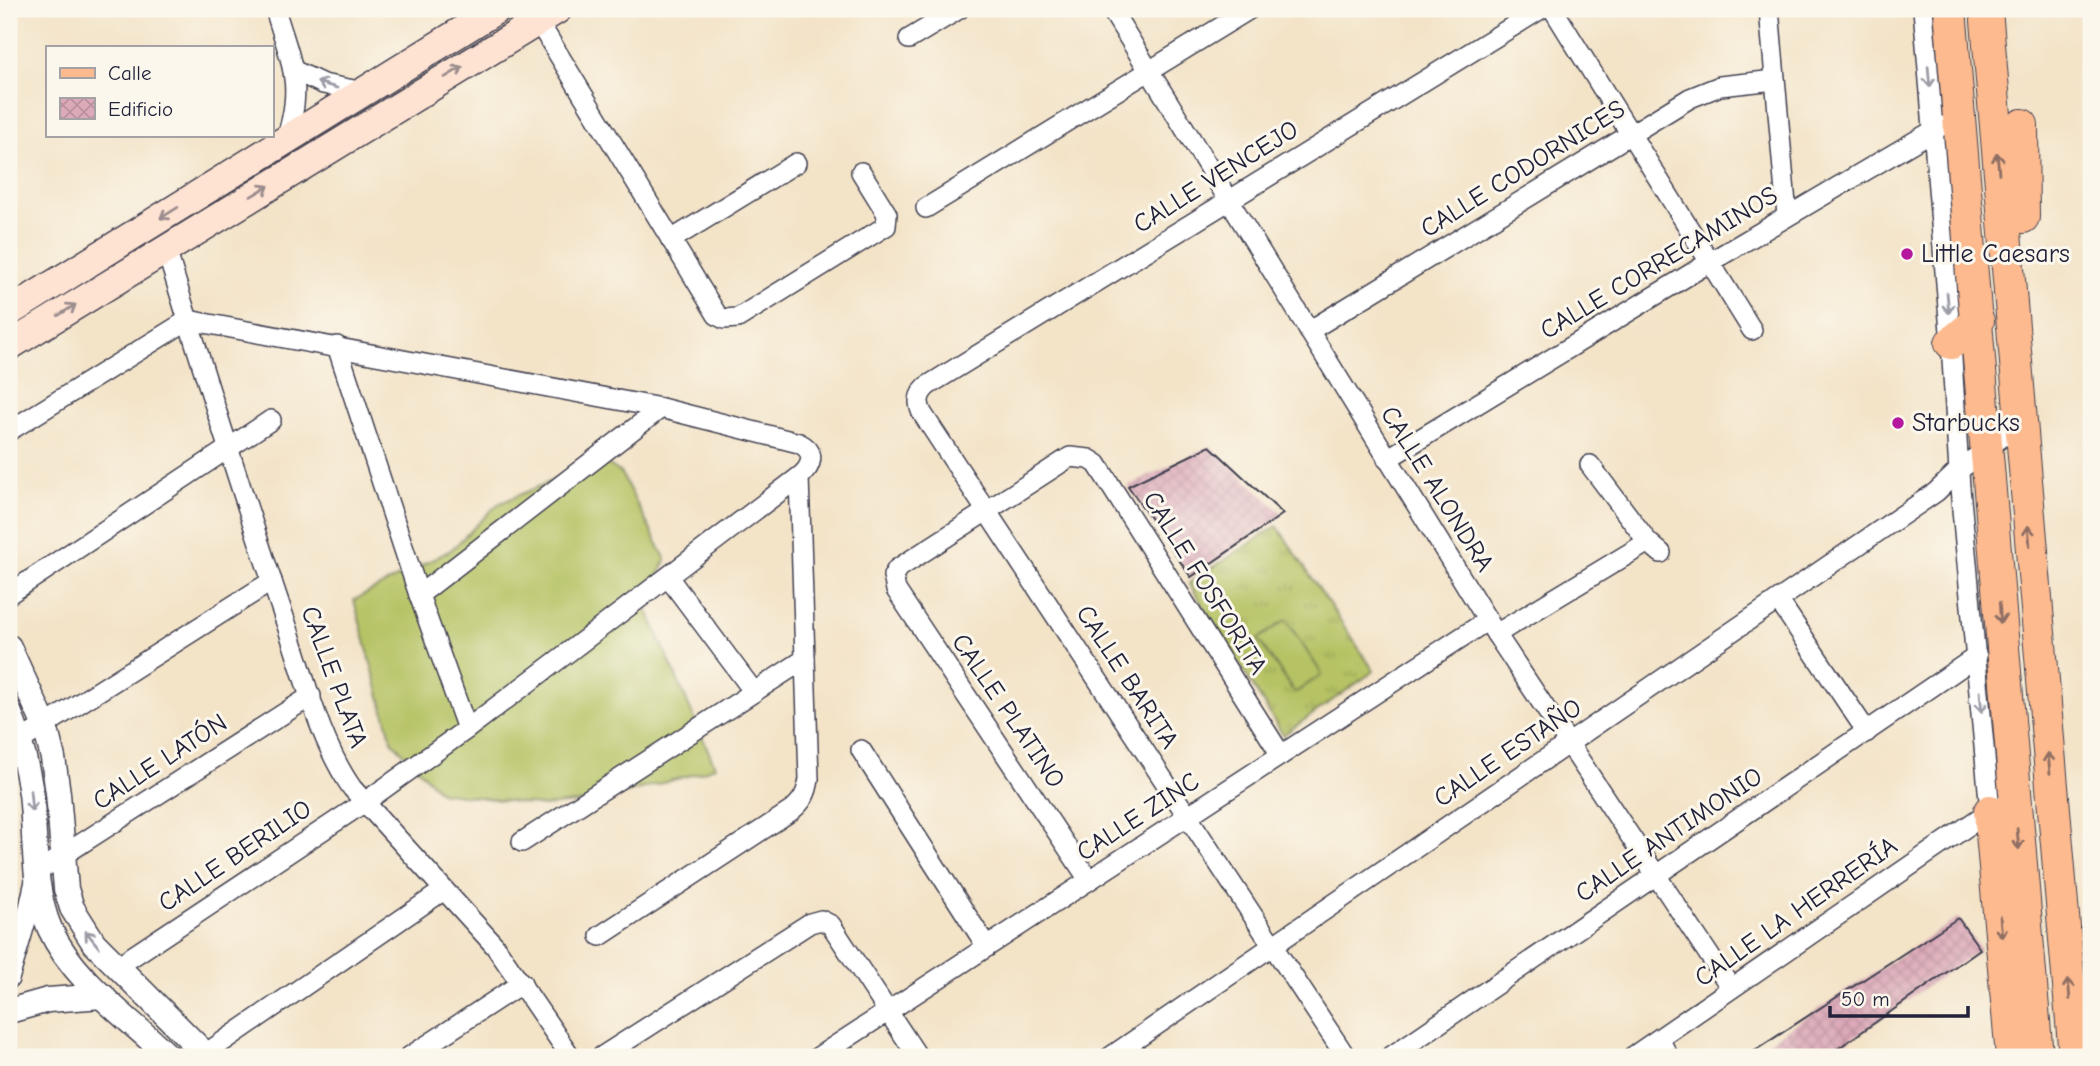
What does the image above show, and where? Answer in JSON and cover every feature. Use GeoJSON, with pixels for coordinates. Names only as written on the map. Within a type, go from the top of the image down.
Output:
{"type":"FeatureCollection","features":[{"type":"Feature","properties":{"kind":"main road"},"geometry":{"type":"LineString","coordinates":[[9,312],[497,9]]}},
{"type":"Feature","properties":{"kind":"main road"},"geometry":{"type":"LineString","coordinates":[[1950,9],[1946,123],[1978,321],[1988,447],[1969,481],[2002,802],[2037,1057]]}},
{"type":"Feature","properties":{"kind":"main road"},"geometry":{"type":"LineString","coordinates":[[1986,9],[2075,1057]]}},
{"type":"Feature","properties":{"kind":"main road"},"geometry":{"type":"LineString","coordinates":[[9,346],[548,15]]}},
{"type":"Feature","properties":{"kind":"main road"},"geometry":{"type":"LineString","coordinates":[[2010,305],[2022,243],[2022,125]]}},
{"type":"Feature","properties":{"kind":"main road"},"geometry":{"type":"LineString","coordinates":[[1951,343],[1978,321]]}},
{"type":"Feature","properties":{"kind":"main road"},"geometry":{"type":"LineString","coordinates":[[2002,802],[2012,1057]]}},
{"type":"Feature","properties":{"kind":"street"},"geometry":{"type":"LineString","coordinates":[[275,9],[293,69],[296,103],[285,142]]}},
{"type":"Feature","properties":{"kind":"street"},"geometry":{"type":"LineString","coordinates":[[909,39],[959,9]]}},
{"type":"Feature","properties":{"kind":"street","name":"CALLE ALONDRA"},"geometry":{"type":"LineString","coordinates":[[1111,9],[1492,627],[1731,988]]}},
{"type":"Feature","properties":{"kind":"street"},"geometry":{"type":"LineString","coordinates":[[926,208],[1250,9]]}},
{"type":"Feature","properties":{"kind":"street","name":"CALLE VENCEJO"},"geometry":{"type":"LineString","coordinates":[[920,392],[1541,9]]}},
{"type":"Feature","properties":{"kind":"street"},"geometry":{"type":"LineString","coordinates":[[1553,9],[1752,330]]}},
{"type":"Feature","properties":{"kind":"street"},"geometry":{"type":"LineString","coordinates":[[1769,9],[1787,216]]}},
{"type":"Feature","properties":{"kind":"street"},"geometry":{"type":"LineString","coordinates":[[1923,9],[1946,123],[1951,343],[1969,481],[1977,656],[2002,802]]}},
{"type":"Feature","properties":{"kind":"street"},"geometry":{"type":"LineString","coordinates":[[548,15],[671,240],[717,315],[724,319],[738,318],[886,226],[887,214],[861,172]]}},
{"type":"Feature","properties":{"kind":"street"},"geometry":{"type":"LineString","coordinates":[[293,69],[323,84],[364,92]]}},
{"type":"Feature","properties":{"kind":"street","name":"CALLE CODORNICES"},"geometry":{"type":"LineString","coordinates":[[1309,331],[1705,91],[1736,83],[1775,80]]}},
{"type":"Feature","properties":{"kind":"street","name":"CALLE CORRECAMINOS"},"geometry":{"type":"LineString","coordinates":[[1388,459],[1710,262],[1946,123]]}},
{"type":"Feature","properties":{"kind":"street"},"geometry":{"type":"LineString","coordinates":[[671,240],[796,163]]}},
{"type":"Feature","properties":{"kind":"street","name":"CALLE PLATA"},"geometry":{"type":"LineString","coordinates":[[166,249],[228,449],[311,696],[337,764],[352,788],[495,946],[571,1057]]}},
{"type":"Feature","properties":{"kind":"street"},"geometry":{"type":"LineString","coordinates":[[9,431],[188,320],[661,408],[805,446],[811,453],[812,462],[808,470],[799,477],[808,788],[801,803],[600,936]]}},
{"type":"Feature","properties":{"kind":"street"},"geometry":{"type":"LineString","coordinates":[[337,346],[467,729]]}},
{"type":"Feature","properties":{"kind":"street","name":"CALLE BARITA"},"geometry":{"type":"LineString","coordinates":[[920,392],[919,406],[922,413],[1346,1057]]}},
{"type":"Feature","properties":{"kind":"street"},"geometry":{"type":"LineString","coordinates":[[419,594],[661,408]]}},
{"type":"Feature","properties":{"kind":"street"},"geometry":{"type":"LineString","coordinates":[[9,593],[271,420]]}},
{"type":"Feature","properties":{"kind":"street"},"geometry":{"type":"LineString","coordinates":[[1988,447],[2020,424]]}},
{"type":"Feature","properties":{"kind":"street","name":"CALLE FOSFORITA"},"geometry":{"type":"LineString","coordinates":[[986,510],[1070,457],[1089,459],[1103,471],[1281,755]]}},
{"type":"Feature","properties":{"kind":"street","name":"CALLE ZINC"},"geometry":{"type":"LineString","coordinates":[[818,1057],[1281,755],[1492,627],[1655,548],[1590,465]]}},
{"type":"Feature","properties":{"kind":"street","name":"CALLE BERILIO"},"geometry":{"type":"LineString","coordinates":[[118,966],[365,802],[467,729],[799,477]]}},
{"type":"Feature","properties":{"kind":"street"},"geometry":{"type":"LineString","coordinates":[[1969,481],[2025,478]]}},
{"type":"Feature","properties":{"kind":"street","name":"CALLE ESTAÑO"},"geometry":{"type":"LineString","coordinates":[[1110,1057],[1936,492],[1969,481]]}},
{"type":"Feature","properties":{"kind":"street","name":"CALLE PLATINO"},"geometry":{"type":"LineString","coordinates":[[986,510],[897,569],[893,576],[896,590],[1089,880]]}},
{"type":"Feature","properties":{"kind":"street"},"geometry":{"type":"LineString","coordinates":[[668,577],[754,692]]}},
{"type":"Feature","properties":{"kind":"street"},"geometry":{"type":"LineString","coordinates":[[20,741],[272,581]]}},
{"type":"Feature","properties":{"kind":"street"},"geometry":{"type":"LineString","coordinates":[[1779,601],[1867,732]]}},
{"type":"Feature","properties":{"kind":"street"},"geometry":{"type":"LineString","coordinates":[[9,647],[45,726],[58,793],[66,889],[72,908],[94,943],[207,1055],[444,890]]}},
{"type":"Feature","properties":{"kind":"street","name":"CALLE ANTIMONIO"},"geometry":{"type":"LineString","coordinates":[[1390,1057],[1977,656]]}},
{"type":"Feature","properties":{"kind":"street"},"geometry":{"type":"LineString","coordinates":[[522,842],[805,659]]}},
{"type":"Feature","properties":{"kind":"street","name":"CALLE LATÓN"},"geometry":{"type":"LineString","coordinates":[[37,873],[311,696]]}},
{"type":"Feature","properties":{"kind":"street"},"geometry":{"type":"LineString","coordinates":[[9,711],[20,741],[30,791],[37,873],[42,906],[50,929],[72,964],[169,1057]]}},
{"type":"Feature","properties":{"kind":"street"},"geometry":{"type":"LineString","coordinates":[[861,750],[987,947]]}},
{"type":"Feature","properties":{"kind":"street","name":"CALLE LA HERRERÍA"},"geometry":{"type":"LineString","coordinates":[[1632,1057],[2002,802]]}},
{"type":"Feature","properties":{"kind":"street"},"geometry":{"type":"LineString","coordinates":[[9,979],[37,873]]}},
{"type":"Feature","properties":{"kind":"street"},"geometry":{"type":"LineString","coordinates":[[601,1057],[816,920],[827,921],[831,925],[918,1057]]}},
{"type":"Feature","properties":{"kind":"street"},"geometry":{"type":"LineString","coordinates":[[409,1057],[522,983]]}},
{"type":"Feature","properties":{"kind":"street"},"geometry":{"type":"LineString","coordinates":[[9,1011],[48,1000],[103,996]]}},
{"type":"Feature","properties":{"kind":"street"},"geometry":{"type":"LineString","coordinates":[[142,1032],[163,1012]]}},
{"type":"Feature","properties":{"kind":"street"},"geometry":{"type":"LineString","coordinates":[[1659,1039],[1669,1057]]}},
{"type":"Feature","properties":{"kind":"green space"},"geometry":{"type":"Polygon","coordinates":[[[605,462],[621,473],[666,560],[645,605],[715,766],[596,801],[544,806],[440,792],[392,741],[354,600],[451,550],[498,504],[568,474],[605,462]]]}},
{"type":"Feature","properties":{"kind":"green space"},"geometry":{"type":"Polygon","coordinates":[[[1277,526],[1374,671],[1283,735],[1189,583],[1277,526]]]}},
{"type":"Feature","properties":{"kind":"green space"},"geometry":{"type":"Polygon","coordinates":[[[1286,620],[1322,674],[1295,693],[1258,639],[1286,620]]]}},
{"type":"Feature","properties":{"kind":"building"},"geometry":{"type":"Polygon","coordinates":[[[1210,446],[1283,514],[1191,577],[1128,486],[1210,446]]]}},
{"type":"Feature","properties":{"kind":"building"},"geometry":{"type":"Polygon","coordinates":[[[1958,918],[1980,949],[1826,1057],[1745,1057],[1958,918]]]}},
{"type":"Feature","properties":{"kind":"place","name":"Little Caesars"},"geometry":{"type":"Point","coordinates":[1907,254]}},
{"type":"Feature","properties":{"kind":"place","name":"Starbucks"},"geometry":{"type":"Point","coordinates":[1898,423]}}]}
